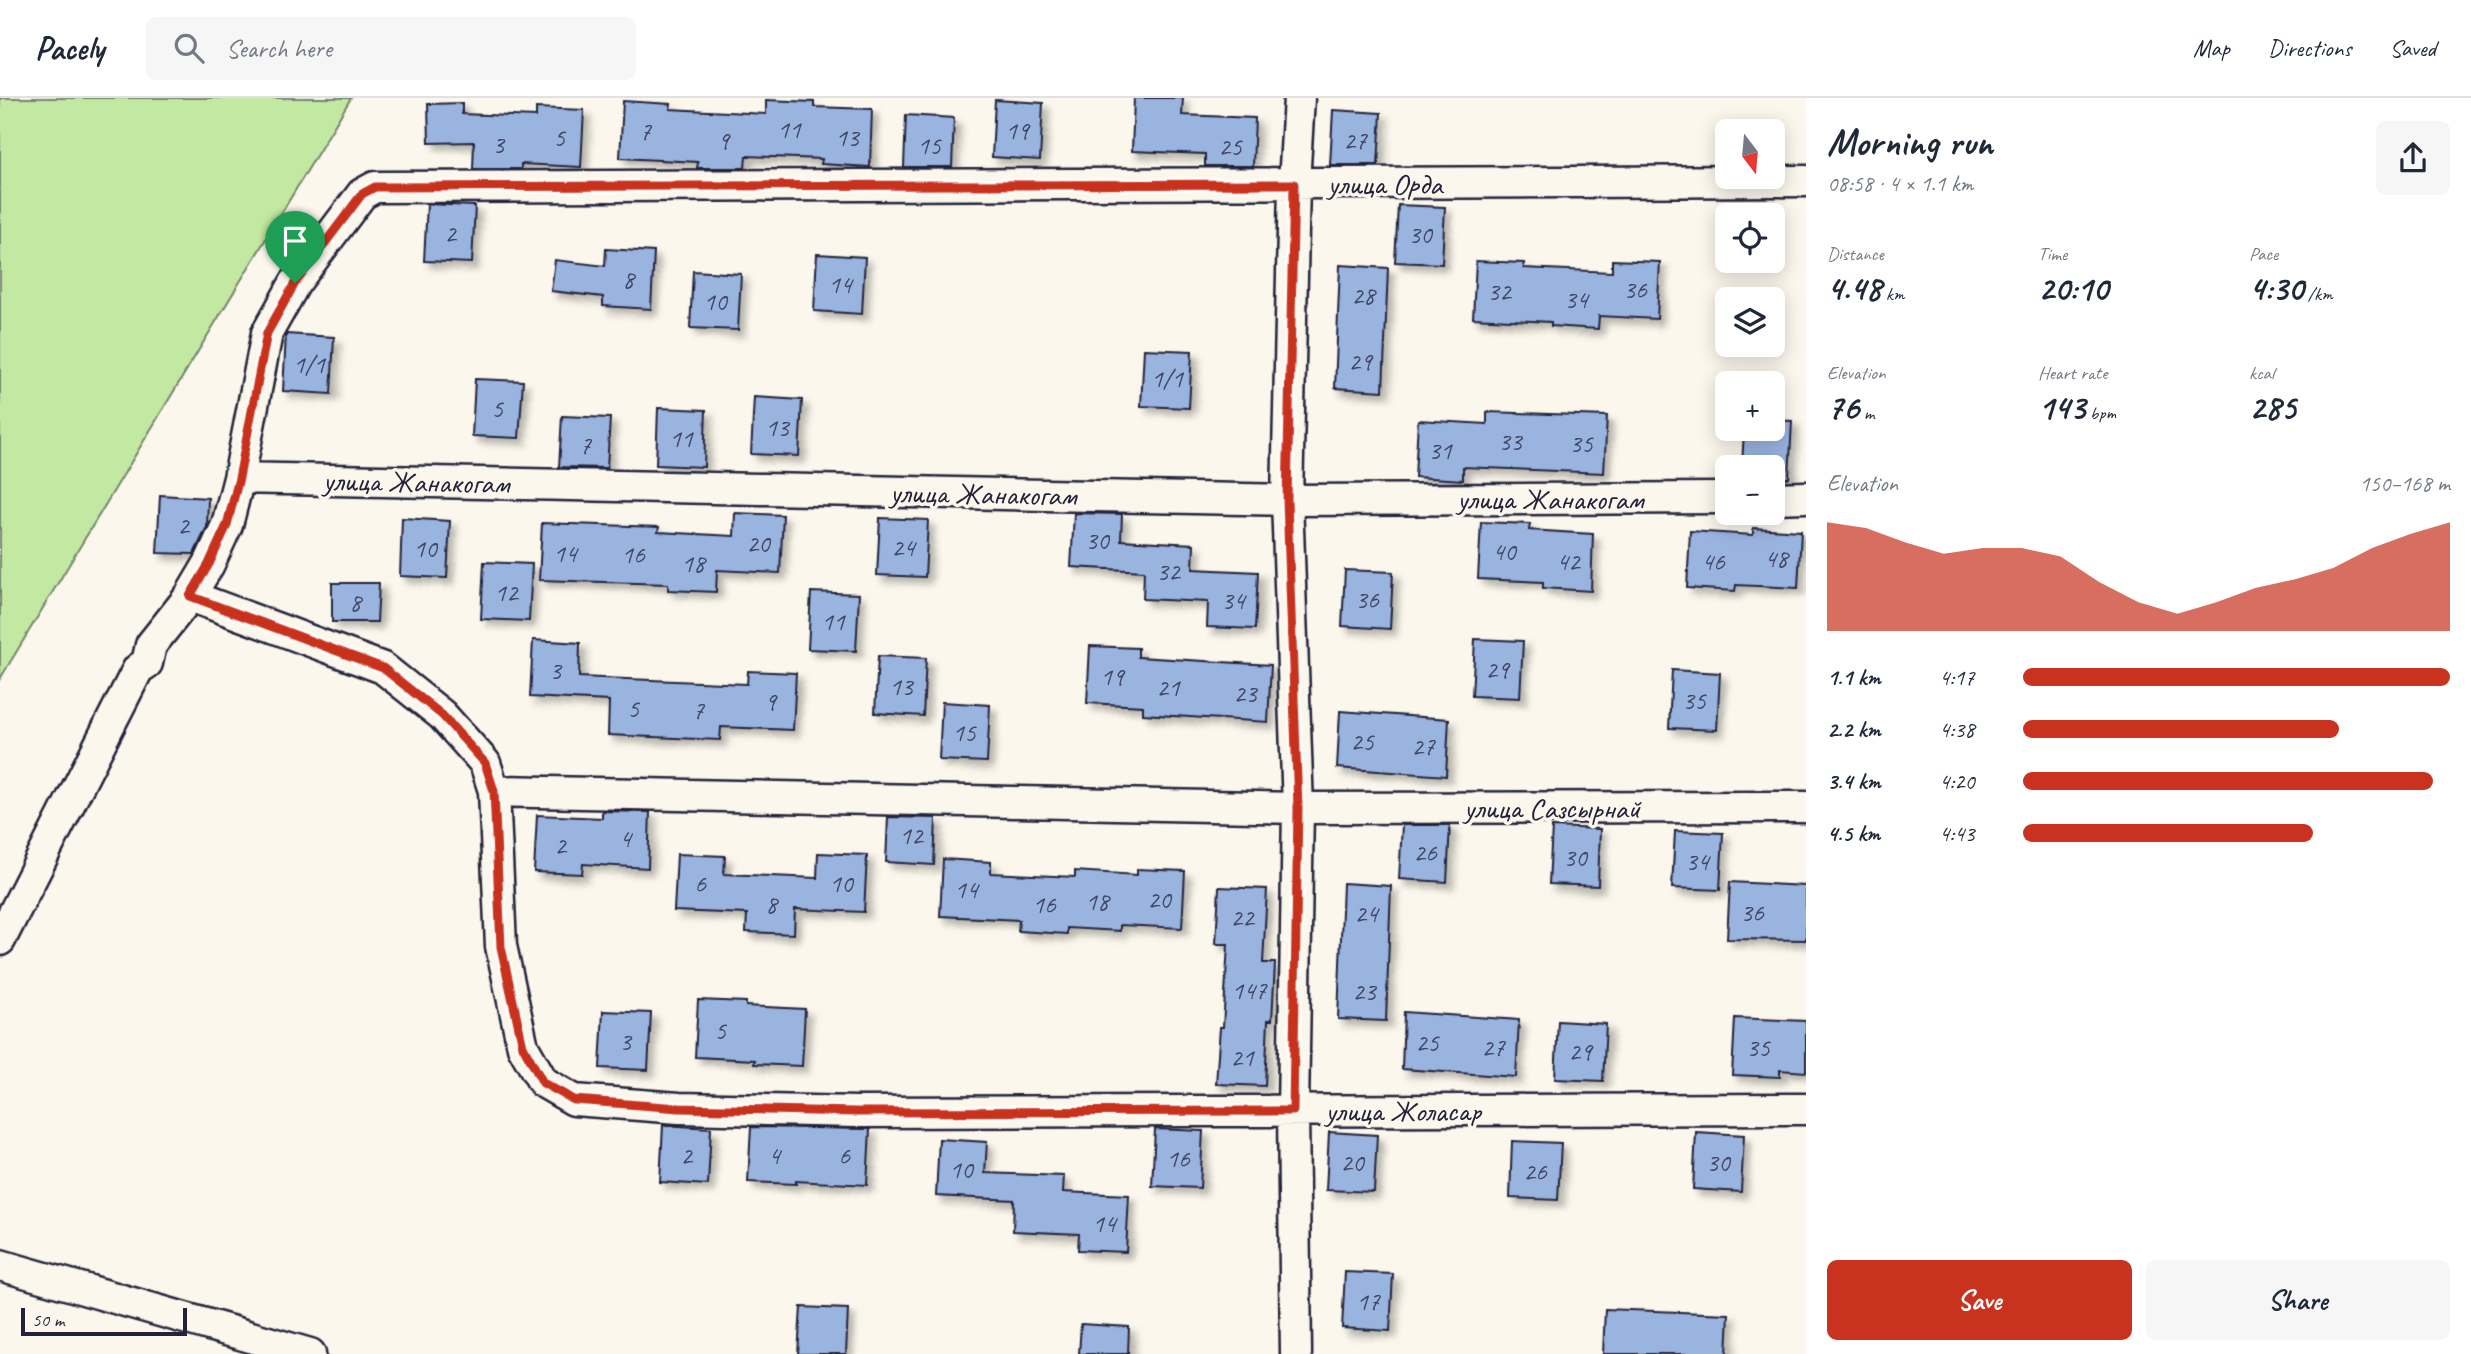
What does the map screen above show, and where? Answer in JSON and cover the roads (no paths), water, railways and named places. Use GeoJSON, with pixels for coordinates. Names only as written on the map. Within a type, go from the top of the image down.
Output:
{"type":"FeatureCollection","features":[{"type":"Feature","properties":{"kind":"street"},"geometry":{"type":"LineString","coordinates":[[1296,1354],[1293,1111],[1298,808],[1287,500],[1294,184],[1299,98]]}},
{"type":"Feature","properties":{"kind":"street","name":"улица Орда"},"geometry":{"type":"LineString","coordinates":[[239,478],[267,333],[295,283],[362,194],[375,187],[1806,181]]}},
{"type":"Feature","properties":{"kind":"street"},"geometry":{"type":"LineString","coordinates":[[0,940],[138,669],[147,663],[151,645],[190,596],[209,564],[227,525],[239,478]]}},
{"type":"Feature","properties":{"kind":"street","name":"улица Жанакогам"},"geometry":{"type":"LineString","coordinates":[[239,478],[1287,500],[1715,498]]}},
{"type":"Feature","properties":{"kind":"street"},"geometry":{"type":"LineString","coordinates":[[1785,498],[1806,498]]}},
{"type":"Feature","properties":{"kind":"street"},"geometry":{"type":"LineString","coordinates":[[190,596],[383,668],[442,715],[485,763],[494,791]]}},
{"type":"Feature","properties":{"kind":"street","name":"улица Сазсырнай"},"geometry":{"type":"LineString","coordinates":[[494,791],[1298,808],[1806,807]]}},
{"type":"Feature","properties":{"kind":"street","name":"улица Жоласар"},"geometry":{"type":"LineString","coordinates":[[494,791],[501,947],[523,1046],[543,1083],[574,1100],[679,1108],[857,1112],[1806,1109]]}},
{"type":"Feature","properties":{"kind":"street"},"geometry":{"type":"LineString","coordinates":[[0,1265],[310,1354]]}}]}
